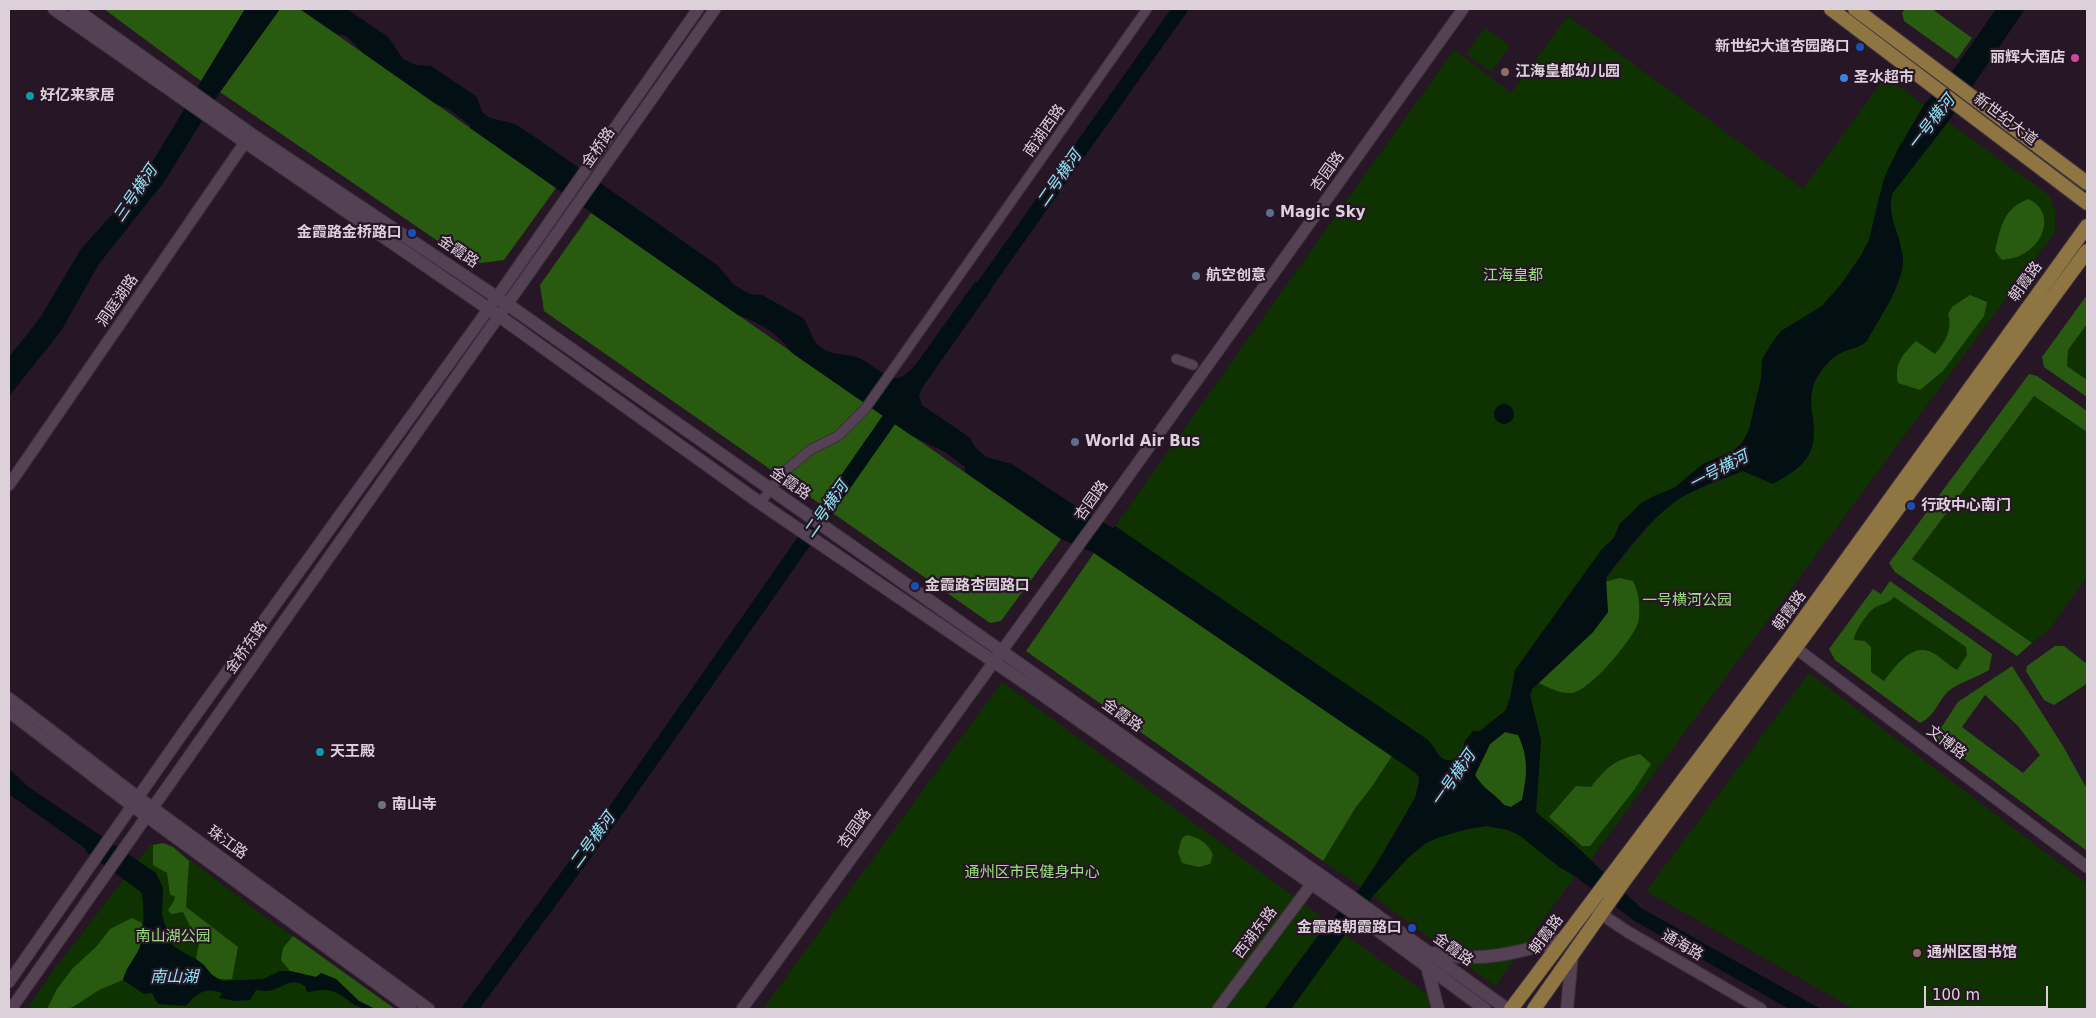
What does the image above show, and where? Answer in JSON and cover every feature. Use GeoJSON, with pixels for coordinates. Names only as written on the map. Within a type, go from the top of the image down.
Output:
{"type":"FeatureCollection","features":[{"type":"Feature","properties":{"kind":"main road","name":"金霞路"},"geometry":{"type":"LineString","coordinates":[[54,9],[184,92]]}},
{"type":"Feature","properties":{"kind":"main road","name":"金霞路"},"geometry":{"type":"LineString","coordinates":[[75,9],[216,116],[760,503],[998,656]]}},
{"type":"Feature","properties":{"kind":"main road","name":"新世纪大道"},"geometry":{"type":"LineString","coordinates":[[1831,9],[1938,80]]}},
{"type":"Feature","properties":{"kind":"main road","name":"新世纪大道"},"geometry":{"type":"LineString","coordinates":[[1855,9],[2087,203]]}},
{"type":"Feature","properties":{"kind":"main road","name":"新世纪大道"},"geometry":{"type":"LineString","coordinates":[[1968,103],[2087,183]]}},
{"type":"Feature","properties":{"kind":"main road","name":"金霞路"},"geometry":{"type":"LineString","coordinates":[[248,138],[502,301],[802,512],[998,656],[1315,879],[1332,897],[1485,1009]]}},
{"type":"Feature","properties":{"kind":"main road","name":"朝霞路"},"geometry":{"type":"LineString","coordinates":[[1791,645],[2087,226]]}},
{"type":"Feature","properties":{"kind":"main road","name":"朝霞路"},"geometry":{"type":"LineString","coordinates":[[1534,1009],[1572,955],[1598,906],[1618,877],[2087,251]]}},
{"type":"Feature","properties":{"kind":"main road","name":"金霞路"},"geometry":{"type":"LineString","coordinates":[[1315,879],[1343,891],[1507,1009]]}},
{"type":"Feature","properties":{"kind":"main road","name":"朝霞路"},"geometry":{"type":"LineString","coordinates":[[1511,1009],[1564,939],[1598,906]]}},
{"type":"Feature","properties":{"kind":"main road"},"geometry":{"type":"LineString","coordinates":[[1426,951],[1449,957],[1497,957],[1564,939]]}},
{"type":"Feature","properties":{"kind":"main road"},"geometry":{"type":"LineString","coordinates":[[1567,1009],[1572,955]]}},
{"type":"Feature","properties":{"kind":"main road"},"geometry":{"type":"LineString","coordinates":[[1427,966],[1438,1009]]}},
{"type":"Feature","properties":{"kind":"street","name":"金桥路"},"geometry":{"type":"LineString","coordinates":[[502,301],[566,196],[698,9]]}},
{"type":"Feature","properties":{"kind":"street","name":"金桥路"},"geometry":{"type":"LineString","coordinates":[[502,301],[578,204],[715,9]]}},
{"type":"Feature","properties":{"kind":"street","name":"南湖西路"},"geometry":{"type":"LineString","coordinates":[[760,503],[785,471],[810,450],[838,436],[865,409],[966,269],[1147,9]]}},
{"type":"Feature","properties":{"kind":"street","name":"杏园路"},"geometry":{"type":"LineString","coordinates":[[742,1009],[1099,517],[1463,9]]}},
{"type":"Feature","properties":{"kind":"street","name":"洞庭湖路"},"geometry":{"type":"LineString","coordinates":[[9,485],[248,138]]}},
{"type":"Feature","properties":{"kind":"street","name":"金桥东路"},"geometry":{"type":"LineString","coordinates":[[9,982],[109,838],[488,308],[502,301]]}},
{"type":"Feature","properties":{"kind":"street","name":"金桥东路"},"geometry":{"type":"LineString","coordinates":[[11,1009],[499,316],[502,301]]}},
{"type":"Feature","properties":{"kind":"street"},"geometry":{"type":"LineString","coordinates":[[1176,359],[1193,365]]}},
{"type":"Feature","properties":{"kind":"street","name":"文博路"},"geometry":{"type":"LineString","coordinates":[[1791,645],[2087,867]]}},
{"type":"Feature","properties":{"kind":"street","name":"珠江路"},"geometry":{"type":"LineString","coordinates":[[9,698],[135,802]]}},
{"type":"Feature","properties":{"kind":"street","name":"珠江路"},"geometry":{"type":"LineString","coordinates":[[9,712],[428,1009]]}},
{"type":"Feature","properties":{"kind":"street","name":"珠江路"},"geometry":{"type":"LineString","coordinates":[[150,812],[410,1009]]}},
{"type":"Feature","properties":{"kind":"street","name":"西湖东路"},"geometry":{"type":"LineString","coordinates":[[1218,1009],[1315,879]]}},
{"type":"Feature","properties":{"kind":"street","name":"通海路"},"geometry":{"type":"LineString","coordinates":[[1598,906],[1761,1009]]}},
{"type":"Feature","properties":{"kind":"green space"},"geometry":{"type":"Polygon","coordinates":[[[104,9],[245,9],[201,81],[104,9]]]}},
{"type":"Feature","properties":{"kind":"green space"},"geometry":{"type":"Polygon","coordinates":[[[280,9],[300,9],[556,188],[504,260],[481,263],[467,261],[220,92],[280,9]]]}},
{"type":"Feature","properties":{"kind":"green space"},"geometry":{"type":"Polygon","coordinates":[[[1905,9],[1932,9],[1972,38],[1957,59],[1904,21],[1902,13],[1905,9]]]}},
{"type":"Feature","properties":{"kind":"green space","name":"江海皇都"},"geometry":{"type":"Polygon","coordinates":[[[1568,16],[1803,189],[1886,76],[1924,105],[1898,149],[1878,200],[1869,240],[1862,254],[1842,283],[1822,306],[1781,331],[1762,360],[1761,378],[1749,430],[1742,443],[1733,451],[1703,464],[1674,488],[1640,504],[1619,524],[1614,538],[1602,549],[1516,670],[1506,710],[1465,741],[1463,749],[1457,758],[1446,760],[1440,756],[1428,740],[1115,526],[1454,50],[1511,93],[1568,16]]]}},
{"type":"Feature","properties":{"kind":"green space"},"geometry":{"type":"Polygon","coordinates":[[[1485,28],[1510,46],[1491,72],[1466,54],[1485,28]]]}},
{"type":"Feature","properties":{"kind":"green space","name":"一号横河公园"},"geometry":{"type":"Polygon","coordinates":[[[1948,122],[2050,196],[2055,211],[2055,232],[1591,859],[1588,859],[1574,844],[1536,812],[1541,740],[1531,702],[1532,690],[1569,656],[1606,578],[1664,510],[1685,495],[1743,471],[1773,484],[1814,442],[1811,395],[1817,379],[1827,364],[1847,350],[1900,240],[1892,217],[1892,194],[1948,122]]]}},
{"type":"Feature","properties":{"kind":"green space"},"geometry":{"type":"Polygon","coordinates":[[[2029,199],[2042,212],[2044,228],[2041,236],[2029,250],[2021,255],[2002,260],[1995,251],[2005,219],[2008,213],[2020,203],[2029,199]]]}},
{"type":"Feature","properties":{"kind":"green space"},"geometry":{"type":"Polygon","coordinates":[[[591,213],[1061,539],[1001,621],[990,623],[544,311],[540,285],[591,213]]]}},
{"type":"Feature","properties":{"kind":"green space"},"geometry":{"type":"Polygon","coordinates":[[[1970,295],[1987,302],[1984,316],[1943,371],[1920,390],[1898,383],[1897,370],[1907,350],[1916,341],[1935,354],[1947,336],[1949,330],[1948,314],[1952,307],[1970,295]]]}},
{"type":"Feature","properties":{"kind":"green space"},"geometry":{"type":"Polygon","coordinates":[[[2087,295],[2087,324],[2068,350],[2067,366],[2087,380],[2087,397],[2044,367],[2042,357],[2087,295]]]}},
{"type":"Feature","properties":{"kind":"green space"},"geometry":{"type":"Polygon","coordinates":[[[2087,324],[2087,380],[2067,366],[2068,350],[2087,324]]]}},
{"type":"Feature","properties":{"kind":"green space"},"geometry":{"type":"Polygon","coordinates":[[[2029,374],[2037,376],[2087,411],[2087,432],[2034,396],[1912,559],[2032,643],[2017,656],[1895,572],[1889,563],[2029,374]]]}},
{"type":"Feature","properties":{"kind":"green space"},"geometry":{"type":"Polygon","coordinates":[[[2034,396],[2087,432],[2087,576],[2049,630],[2032,643],[1912,559],[2034,396]]]}},
{"type":"Feature","properties":{"kind":"green space"},"geometry":{"type":"Polygon","coordinates":[[[1094,553],[1392,756],[1356,807],[1323,861],[1026,651],[1094,553]]]}},
{"type":"Feature","properties":{"kind":"green space"},"geometry":{"type":"Polygon","coordinates":[[[1619,578],[1633,581],[1638,596],[1638,623],[1628,641],[1600,674],[1580,690],[1572,693],[1559,692],[1539,683],[1593,632],[1608,612],[1605,582],[1619,578]]]}},
{"type":"Feature","properties":{"kind":"green space"},"geometry":{"type":"Polygon","coordinates":[[[1890,581],[1992,654],[1989,670],[1951,689],[1930,716],[1920,723],[1835,660],[1829,649],[1873,589],[1881,594],[1890,581]],[[1894,597],[1870,612],[1859,627],[1854,640],[1865,641],[1871,647],[1871,672],[1884,681],[1904,658],[1917,651],[1931,652],[1957,670],[1967,655],[1966,647],[1894,597]]]}},
{"type":"Feature","properties":{"kind":"green space"},"geometry":{"type":"Polygon","coordinates":[[[1894,597],[1966,647],[1967,655],[1957,670],[1929,651],[1904,657],[1883,681],[1871,672],[1872,657],[1853,640],[1854,636],[1873,609],[1894,597]]]}},
{"type":"Feature","properties":{"kind":"green space"},"geometry":{"type":"Polygon","coordinates":[[[2055,646],[2064,646],[2087,664],[2087,681],[2085,685],[2054,705],[2044,700],[2026,671],[2027,666],[2055,646]]]}},
{"type":"Feature","properties":{"kind":"green space"},"geometry":{"type":"Polygon","coordinates":[[[2012,666],[2063,746],[2087,789],[2087,851],[1935,737],[1958,702],[2012,666]],[[1985,695],[1962,727],[2023,773],[2040,755],[2018,726],[1985,695]]]}},
{"type":"Feature","properties":{"kind":"green space"},"geometry":{"type":"Polygon","coordinates":[[[1809,673],[2087,884],[2087,1009],[1854,1009],[1646,891],[1809,673]]]}},
{"type":"Feature","properties":{"kind":"green space","name":"通州区市民健身中心"},"geometry":{"type":"Polygon","coordinates":[[[1002,682],[1447,1009],[763,1009],[1002,682]]]}},
{"type":"Feature","properties":{"kind":"green space"},"geometry":{"type":"Polygon","coordinates":[[[1505,732],[1518,735],[1526,759],[1526,775],[1522,800],[1511,807],[1504,805],[1481,784],[1475,775],[1490,744],[1505,732]]]}},
{"type":"Feature","properties":{"kind":"green space"},"geometry":{"type":"Polygon","coordinates":[[[1640,754],[1651,764],[1634,790],[1590,846],[1582,846],[1549,817],[1576,786],[1591,787],[1612,765],[1640,754]]]}},
{"type":"Feature","properties":{"kind":"green space"},"geometry":{"type":"Polygon","coordinates":[[[1392,756],[1410,767],[1419,778],[1415,798],[1361,887],[1323,861],[1356,807],[1392,756]]]}},
{"type":"Feature","properties":{"kind":"green space"},"geometry":{"type":"Polygon","coordinates":[[[1487,826],[1507,830],[1519,836],[1575,876],[1495,986],[1373,896],[1404,860],[1426,843],[1447,834],[1487,826]]]}},
{"type":"Feature","properties":{"kind":"green space"},"geometry":{"type":"Polygon","coordinates":[[[1187,835],[1200,839],[1209,847],[1213,855],[1210,864],[1199,867],[1182,863],[1178,852],[1182,838],[1187,835]]]}},
{"type":"Feature","properties":{"kind":"green space","name":"南山湖公园"},"geometry":{"type":"Polygon","coordinates":[[[163,843],[173,847],[265,917],[395,1009],[27,1009],[54,970],[150,845],[163,843]]]}},
{"type":"Feature","properties":{"kind":"green space"},"geometry":{"type":"Polygon","coordinates":[[[163,843],[173,847],[189,861],[186,907],[238,947],[232,979],[216,977],[196,959],[200,938],[192,930],[183,912],[171,914],[168,910],[175,896],[170,895],[167,873],[153,865],[153,845],[163,843]]]}},
{"type":"Feature","properties":{"kind":"green space"},"geometry":{"type":"Polygon","coordinates":[[[132,918],[142,923],[142,942],[123,980],[99,990],[73,1007],[47,1009],[57,989],[73,968],[97,946],[110,929],[132,918]]]}},
{"type":"Feature","properties":{"kind":"green space"},"geometry":{"type":"Polygon","coordinates":[[[293,936],[395,1009],[375,1009],[359,1001],[336,979],[321,973],[316,977],[290,971],[281,960],[283,948],[293,936]]]}},
{"type":"Feature","properties":{"kind":"water","name":"三号横河"},"geometry":{"type":"Polygon","coordinates":[[[245,9],[280,9],[220,92],[164,182],[99,264],[61,331],[9,396],[9,357],[40,318],[81,249],[126,199],[151,164],[245,9]]]}},
{"type":"Feature","properties":{"kind":"water","name":"一号横河"},"geometry":{"type":"Polygon","coordinates":[[[300,9],[347,9],[388,37],[403,59],[416,65],[431,66],[477,97],[482,112],[490,118],[515,124],[532,135],[717,265],[734,285],[750,294],[762,295],[803,318],[815,342],[822,349],[831,353],[857,357],[893,378],[903,376],[916,364],[975,282],[987,282],[991,290],[922,388],[919,396],[922,405],[969,437],[975,447],[986,457],[1012,464],[1083,511],[1113,528],[1115,526],[1428,740],[1440,756],[1446,760],[1451,760],[1457,758],[1463,749],[1465,741],[1473,731],[1480,731],[1506,710],[1515,670],[1602,549],[1614,538],[1619,525],[1640,504],[1674,488],[1703,464],[1733,451],[1742,443],[1749,430],[1761,378],[1762,360],[1781,331],[1822,306],[1842,283],[1862,254],[1869,240],[1884,178],[1898,149],[1924,105],[1960,61],[1996,9],[2025,9],[1948,122],[1892,194],[1892,218],[1903,257],[1900,278],[1896,289],[1867,341],[1861,346],[1835,356],[1816,379],[1811,396],[1813,442],[1811,451],[1801,465],[1773,484],[1743,471],[1693,491],[1664,511],[1643,532],[1606,578],[1608,612],[1593,632],[1532,689],[1530,695],[1541,740],[1536,812],[1574,844],[1641,908],[1821,1009],[1789,1009],[1633,920],[1575,876],[1559,867],[1519,835],[1508,830],[1487,826],[1467,829],[1426,843],[1408,858],[1373,896],[1291,1009],[1264,1009],[1317,937],[1361,887],[1380,858],[1415,798],[1419,783],[1416,773],[1094,553],[1061,539],[965,472],[965,467],[945,452],[912,436],[792,353],[768,329],[738,315],[470,128],[470,125],[449,109],[436,104],[363,53],[346,36],[335,33],[300,9]],[[1505,732],[1490,744],[1475,775],[1481,784],[1504,805],[1511,807],[1522,800],[1526,776],[1524,751],[1518,735],[1505,732]]]}},
{"type":"Feature","properties":{"kind":"water"},"geometry":{"type":"Polygon","coordinates":[[[1504,404],[1511,407],[1514,414],[1511,421],[1504,424],[1497,421],[1494,414],[1497,407],[1504,404]]]}},
{"type":"Feature","properties":{"kind":"water","name":"南山湖"},"geometry":{"type":"Polygon","coordinates":[[[9,769],[30,788],[156,873],[163,888],[162,915],[171,944],[204,965],[212,975],[222,981],[263,979],[280,971],[290,971],[316,977],[321,973],[336,979],[359,1001],[375,1009],[356,1006],[341,995],[328,990],[307,992],[305,986],[296,982],[288,983],[270,991],[256,990],[250,1000],[235,1001],[219,998],[222,993],[211,990],[201,992],[186,1006],[158,1004],[152,993],[144,994],[123,980],[141,944],[143,912],[141,892],[85,851],[86,849],[9,794],[9,769]]]}},
{"type":"Feature","properties":{"kind":"waterway","name":"二号横河"},"geometry":{"type":"LineString","coordinates":[[976,297],[1180,9]]}},
{"type":"Feature","properties":{"kind":"waterway","name":"二号横河"},"geometry":{"type":"LineString","coordinates":[[470,1009],[607,823],[900,404]]}},
{"type":"Feature","properties":{"kind":"place","name":"新世纪大道杏园路口"},"geometry":{"type":"Point","coordinates":[1860,47]}},
{"type":"Feature","properties":{"kind":"place","name":"丽辉大酒店"},"geometry":{"type":"Point","coordinates":[2075,58]}},
{"type":"Feature","properties":{"kind":"place","name":"江海皇都幼儿园"},"geometry":{"type":"Point","coordinates":[1505,72]}},
{"type":"Feature","properties":{"kind":"place","name":"圣水超市"},"geometry":{"type":"Point","coordinates":[1844,78]}},
{"type":"Feature","properties":{"kind":"place","name":"好亿来家居"},"geometry":{"type":"Point","coordinates":[30,96]}},
{"type":"Feature","properties":{"kind":"place","name":"Magic Sky"},"geometry":{"type":"Point","coordinates":[1270,213]}},
{"type":"Feature","properties":{"kind":"place","name":"金霞路金桥路口"},"geometry":{"type":"Point","coordinates":[412,233]}},
{"type":"Feature","properties":{"kind":"place","name":"航空创意"},"geometry":{"type":"Point","coordinates":[1196,276]}},
{"type":"Feature","properties":{"kind":"place","name":"World Air Bus"},"geometry":{"type":"Point","coordinates":[1075,442]}},
{"type":"Feature","properties":{"kind":"place","name":"行政中心南门"},"geometry":{"type":"Point","coordinates":[1911,506]}},
{"type":"Feature","properties":{"kind":"place","name":"金霞路杏园路口"},"geometry":{"type":"Point","coordinates":[915,586]}},
{"type":"Feature","properties":{"kind":"place","name":"天王殿"},"geometry":{"type":"Point","coordinates":[320,752]}},
{"type":"Feature","properties":{"kind":"place","name":"南山寺"},"geometry":{"type":"Point","coordinates":[382,805]}},
{"type":"Feature","properties":{"kind":"place","name":"金霞路朝霞路口"},"geometry":{"type":"Point","coordinates":[1412,928]}},
{"type":"Feature","properties":{"kind":"place","name":"通州区图书馆"},"geometry":{"type":"Point","coordinates":[1917,953]}}]}
